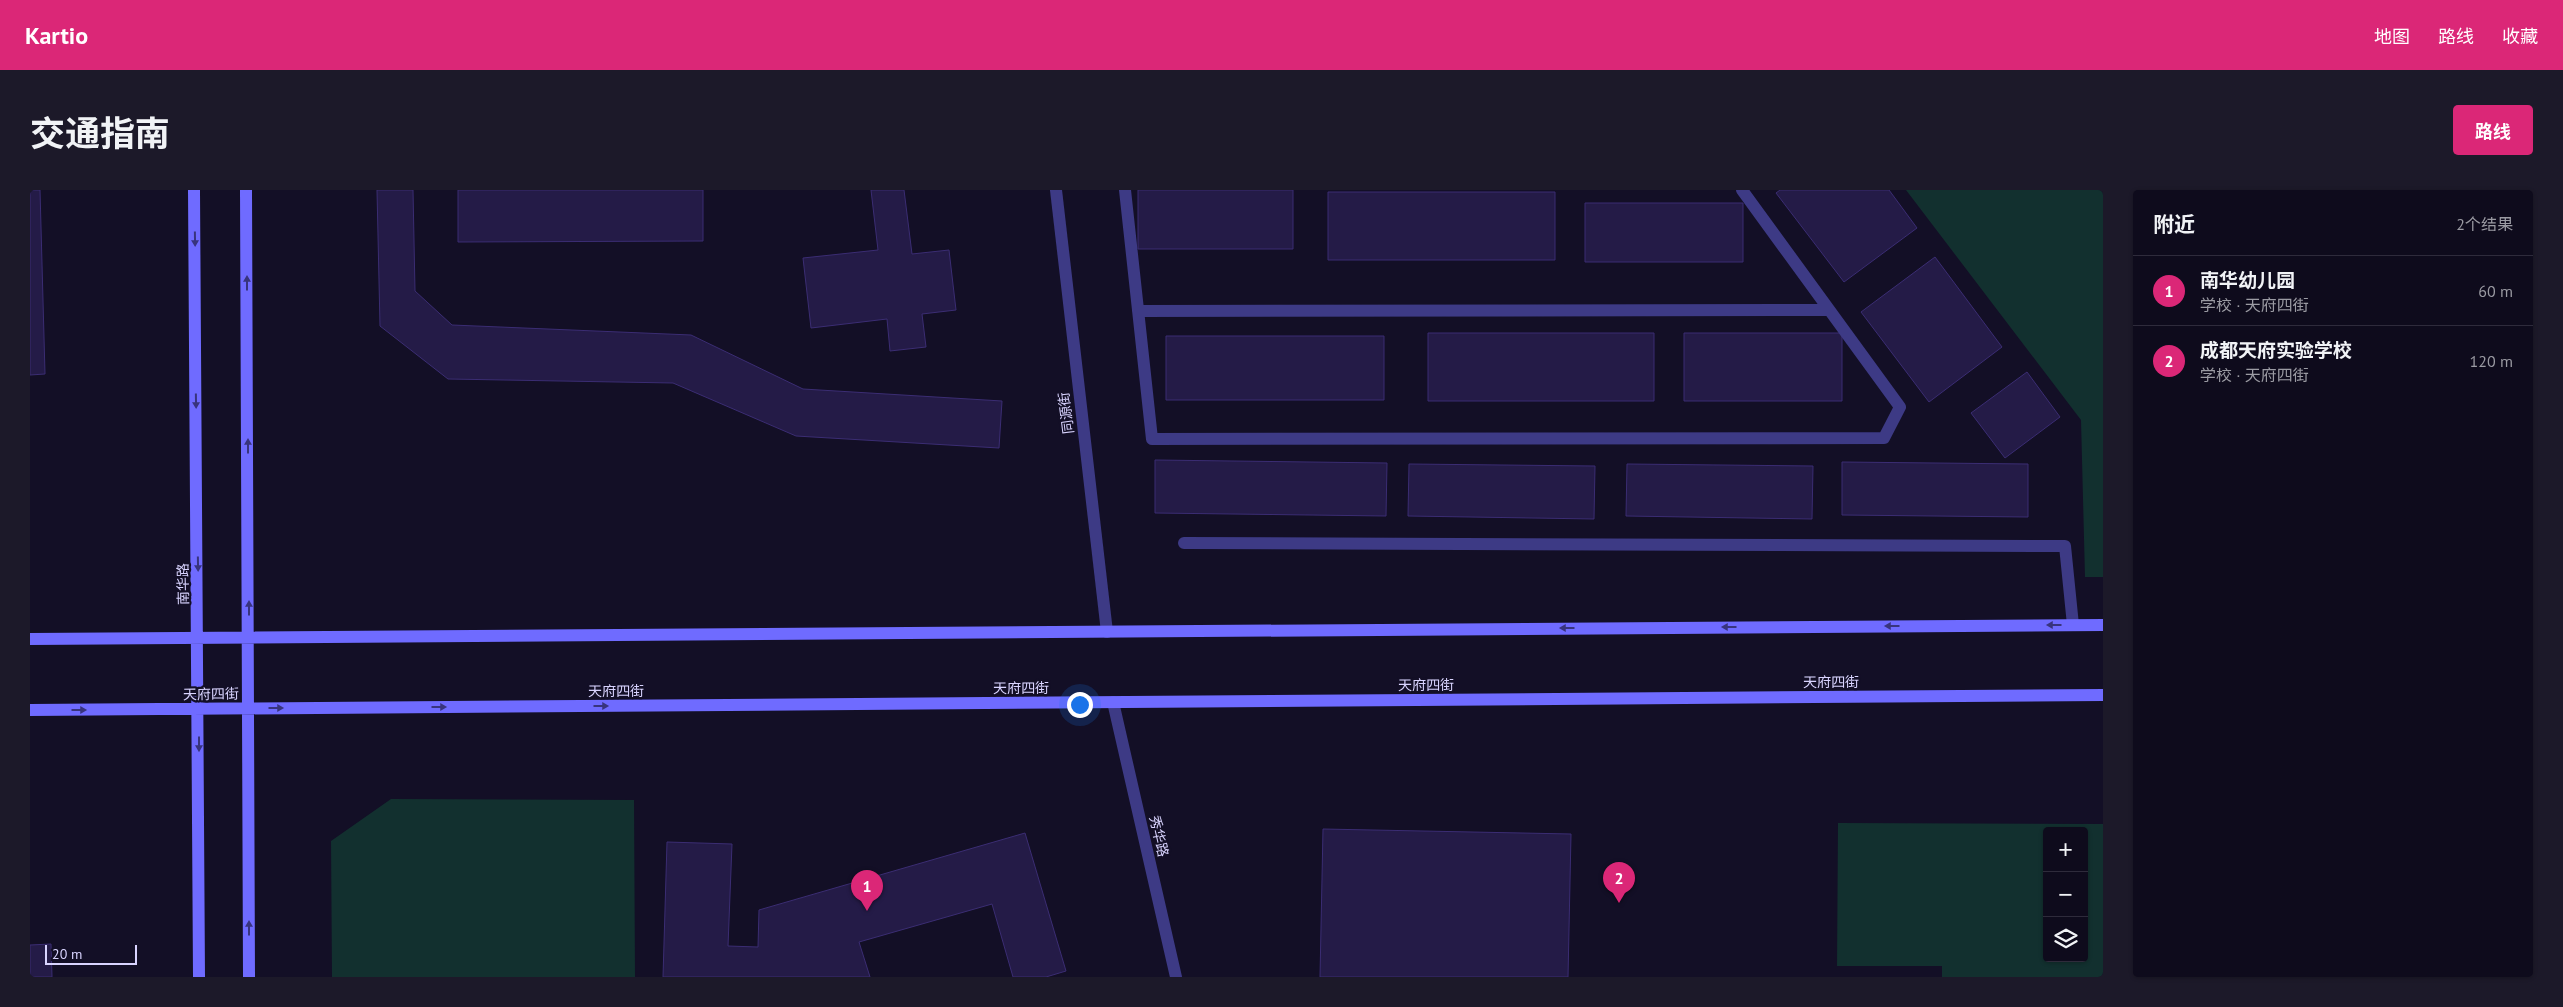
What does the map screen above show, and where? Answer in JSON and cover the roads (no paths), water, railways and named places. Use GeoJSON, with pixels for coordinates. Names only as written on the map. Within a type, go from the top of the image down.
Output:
{"type":"FeatureCollection","features":[{"type":"Feature","properties":{"kind":"main road","name":"南华路"},"geometry":{"type":"LineString","coordinates":[[194,190],[199,638],[199,977]]}},
{"type":"Feature","properties":{"kind":"main road"},"geometry":{"type":"LineString","coordinates":[[246,190],[249,977]]}},
{"type":"Feature","properties":{"kind":"main road"},"geometry":{"type":"LineString","coordinates":[[30,640],[2103,625]]}},
{"type":"Feature","properties":{"kind":"main road","name":"天府四街"},"geometry":{"type":"LineString","coordinates":[[30,710],[2103,695]]}},
{"type":"Feature","properties":{"kind":"street","name":"同源街"},"geometry":{"type":"LineString","coordinates":[[1056,190],[1107,632]]}},
{"type":"Feature","properties":{"kind":"street"},"geometry":{"type":"LineString","coordinates":[[1126,190],[1152,439],[1884,438],[1900,407],[1742,190]]}},
{"type":"Feature","properties":{"kind":"street"},"geometry":{"type":"LineString","coordinates":[[1138,311],[1829,310]]}},
{"type":"Feature","properties":{"kind":"street"},"geometry":{"type":"LineString","coordinates":[[1184,543],[2065,546],[2073,625]]}},
{"type":"Feature","properties":{"kind":"street","name":"秀华路"},"geometry":{"type":"LineString","coordinates":[[1113,702],[1176,977]]}},
{"type":"Feature","properties":{"kind":"place","name":"成都天府实验学校"},"geometry":{"type":"Point","coordinates":[1619,903]}},
{"type":"Feature","properties":{"kind":"place","name":"南华幼儿园"},"geometry":{"type":"Point","coordinates":[867,911]}}]}
